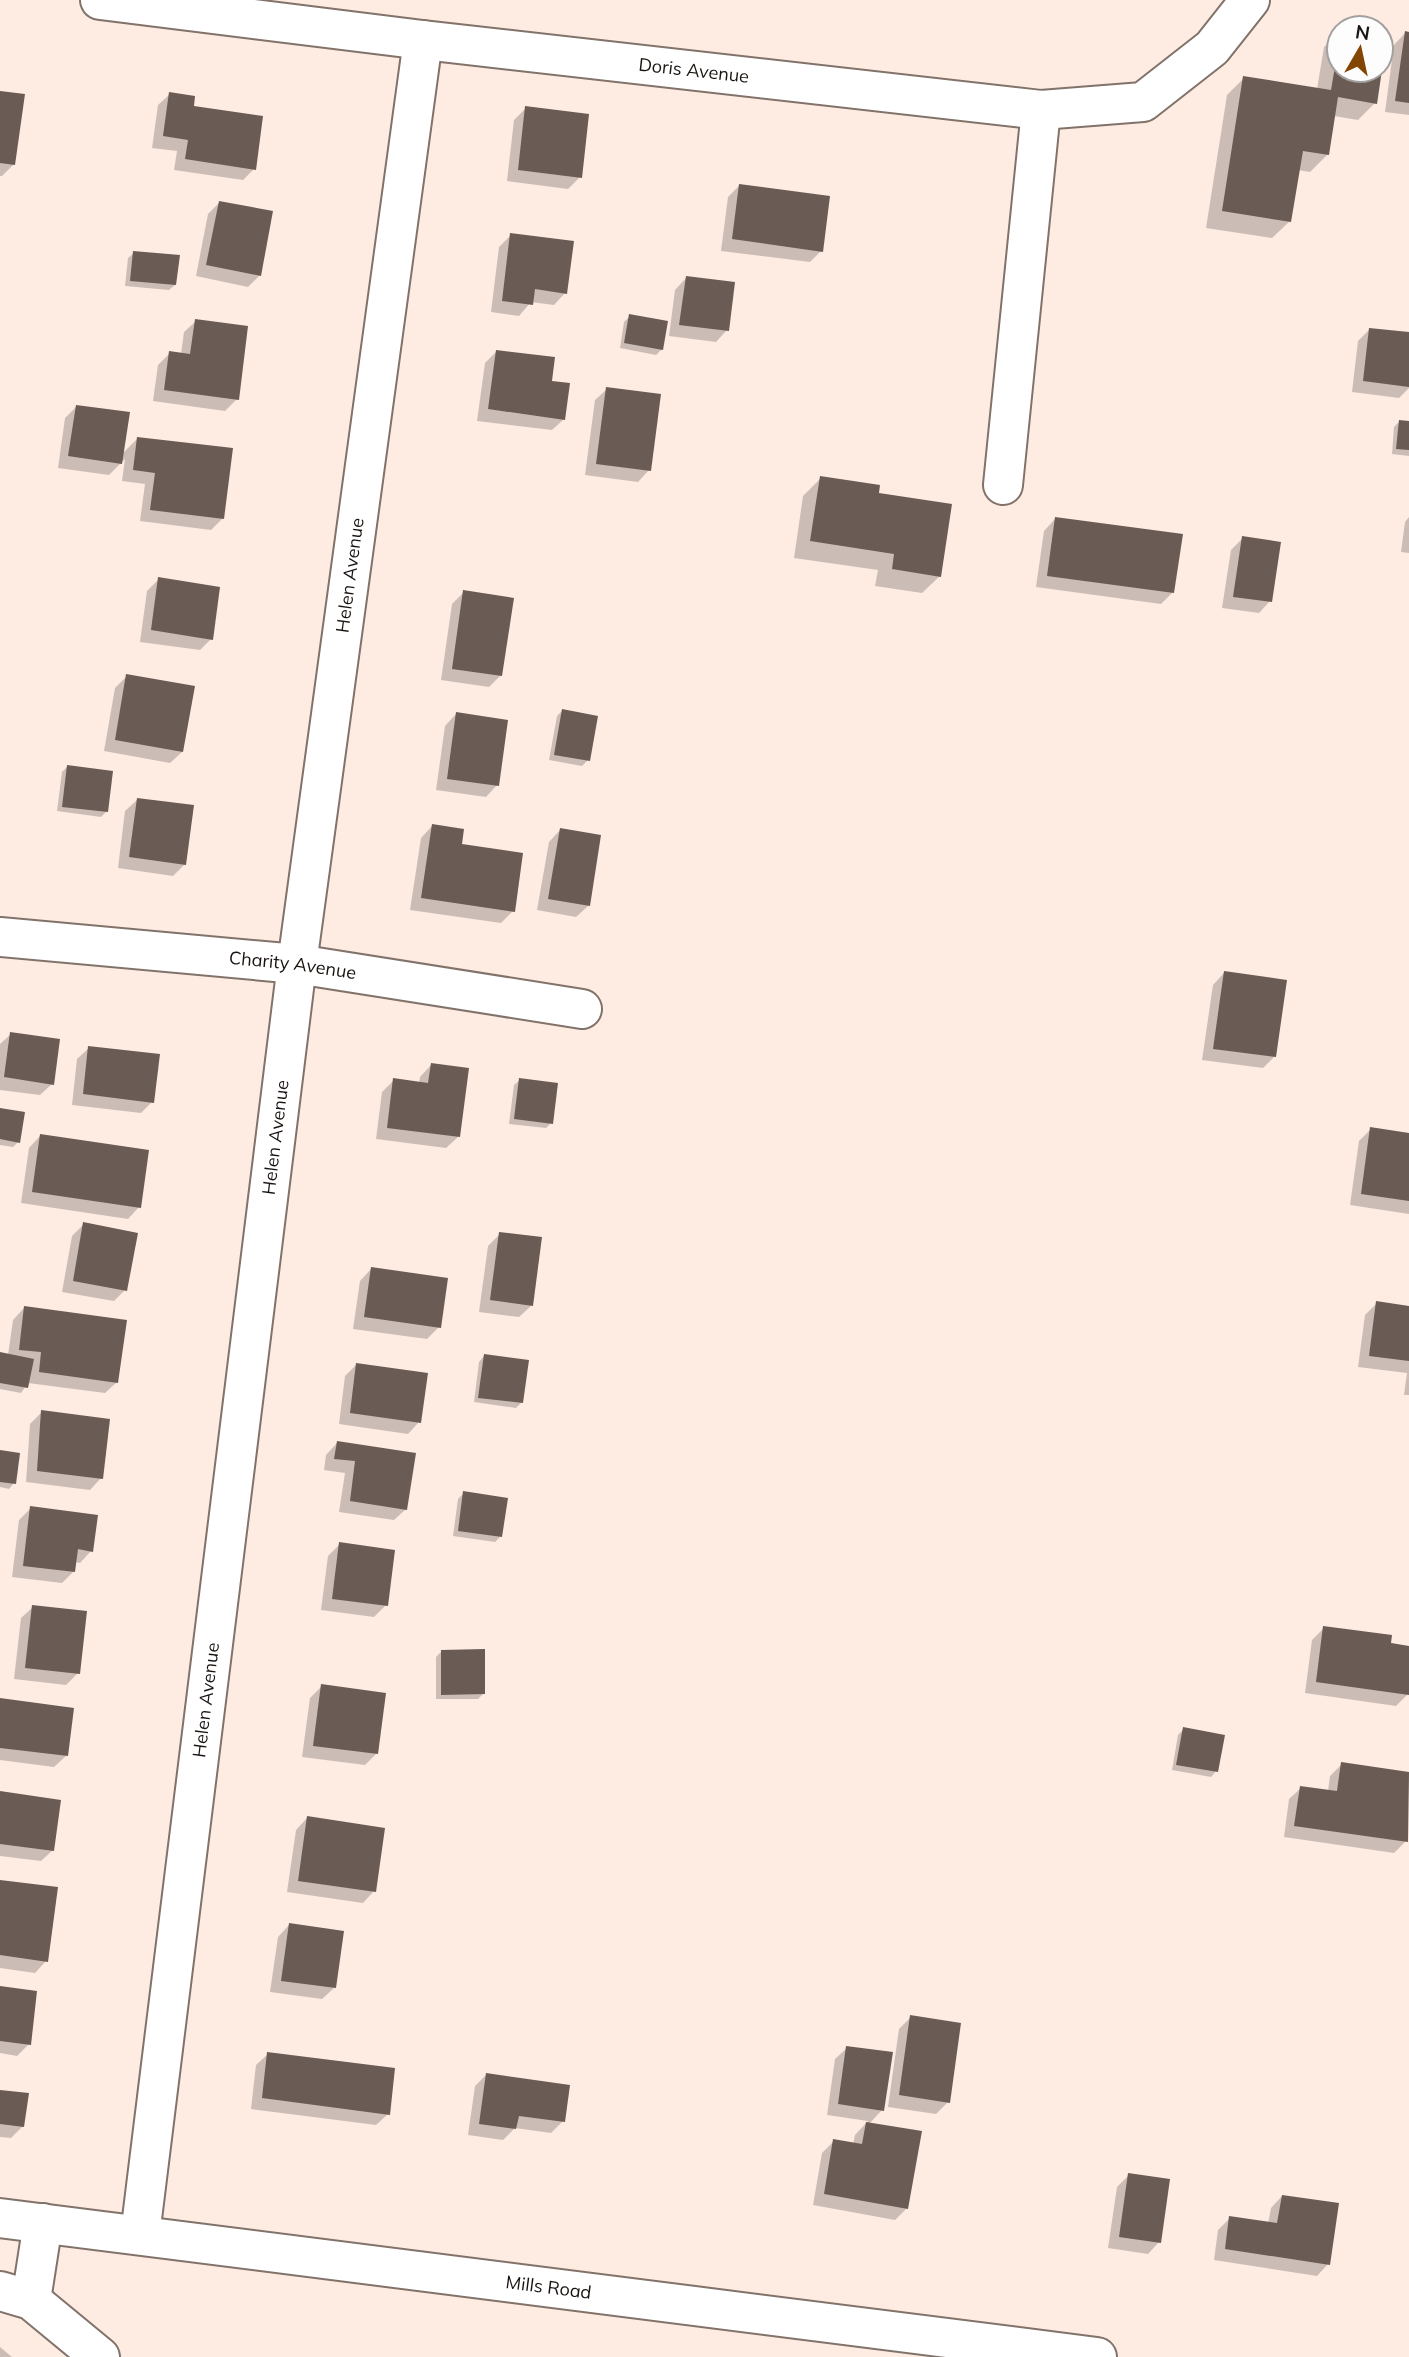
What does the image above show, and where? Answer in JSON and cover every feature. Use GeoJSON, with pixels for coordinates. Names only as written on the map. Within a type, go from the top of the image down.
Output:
{"type":"FeatureCollection","features":[{"type":"Feature","properties":{"kind":"street","name":"Doris Avenue"},"geometry":{"type":"LineString","coordinates":[[100,0],[423,40],[1041,110],[1143,102],[1212,47],[1250,0]]}},
{"type":"Feature","properties":{"kind":"street","name":"Helen Avenue"},"geometry":{"type":"LineString","coordinates":[[140,2235],[296,964],[423,40]]}},
{"type":"Feature","properties":{"kind":"street"},"geometry":{"type":"LineString","coordinates":[[1003,485],[1041,110]]}},
{"type":"Feature","properties":{"kind":"street","name":"Charity Avenue"},"geometry":{"type":"LineString","coordinates":[[0,937],[296,964],[582,1009]]}},
{"type":"Feature","properties":{"kind":"street","name":"Mills Road"},"geometry":{"type":"LineString","coordinates":[[0,2218],[140,2235],[885,2344],[1097,2357]]}},
{"type":"Feature","properties":{"kind":"street"},"geometry":{"type":"LineString","coordinates":[[43,2223],[15,2296],[100,2357]]}},
{"type":"Feature","properties":{"kind":"building"},"geometry":{"type":"Polygon","coordinates":[[[1405,31],[1409,32],[1409,103],[1395,101],[1405,31]]]}},
{"type":"Feature","properties":{"kind":"building"},"geometry":{"type":"Polygon","coordinates":[[[1243,76],[1331,90],[1332,84],[1380,84],[1377,104],[1338,97],[1329,155],[1303,151],[1291,222],[1222,211],[1243,76]]]}},
{"type":"Feature","properties":{"kind":"building"},"geometry":{"type":"Polygon","coordinates":[[[0,91],[25,94],[15,165],[0,163],[0,91]]]}},
{"type":"Feature","properties":{"kind":"building"},"geometry":{"type":"Polygon","coordinates":[[[169,92],[195,96],[194,106],[263,116],[256,170],[185,159],[188,140],[163,136],[169,92]]]}},
{"type":"Feature","properties":{"kind":"building"},"geometry":{"type":"Polygon","coordinates":[[[525,106],[589,114],[582,178],[518,170],[525,106]]]}},
{"type":"Feature","properties":{"kind":"building"},"geometry":{"type":"Polygon","coordinates":[[[739,184],[830,196],[823,252],[732,239],[739,184]]]}},
{"type":"Feature","properties":{"kind":"building"},"geometry":{"type":"Polygon","coordinates":[[[219,201],[273,211],[261,276],[206,265],[219,201]]]}},
{"type":"Feature","properties":{"kind":"building"},"geometry":{"type":"Polygon","coordinates":[[[510,233],[574,241],[567,294],[535,289],[533,305],[502,301],[510,233]]]}},
{"type":"Feature","properties":{"kind":"building"},"geometry":{"type":"Polygon","coordinates":[[[133,251],[180,255],[176,285],[130,281],[133,251]]]}},
{"type":"Feature","properties":{"kind":"building"},"geometry":{"type":"Polygon","coordinates":[[[686,276],[735,282],[729,331],[679,325],[686,276]]]}},
{"type":"Feature","properties":{"kind":"building"},"geometry":{"type":"Polygon","coordinates":[[[629,314],[668,321],[663,350],[624,343],[629,314]]]}},
{"type":"Feature","properties":{"kind":"building"},"geometry":{"type":"Polygon","coordinates":[[[195,319],[248,326],[239,400],[164,390],[169,351],[190,354],[195,319]]]}},
{"type":"Feature","properties":{"kind":"building"},"geometry":{"type":"Polygon","coordinates":[[[1369,328],[1409,332],[1409,387],[1363,381],[1369,328]]]}},
{"type":"Feature","properties":{"kind":"building"},"geometry":{"type":"Polygon","coordinates":[[[496,350],[555,357],[552,381],[570,383],[565,420],[488,409],[496,350]]]}},
{"type":"Feature","properties":{"kind":"building"},"geometry":{"type":"Polygon","coordinates":[[[606,387],[661,394],[651,471],[596,464],[606,387]]]}},
{"type":"Feature","properties":{"kind":"building"},"geometry":{"type":"Polygon","coordinates":[[[76,405],[130,412],[122,464],[68,456],[76,405]]]}},
{"type":"Feature","properties":{"kind":"building"},"geometry":{"type":"Polygon","coordinates":[[[1399,420],[1409,421],[1409,450],[1396,449],[1399,420]]]}},
{"type":"Feature","properties":{"kind":"building"},"geometry":{"type":"Polygon","coordinates":[[[137,437],[233,448],[224,519],[150,510],[155,473],[133,470],[137,437]]]}},
{"type":"Feature","properties":{"kind":"building"},"geometry":{"type":"Polygon","coordinates":[[[820,476],[880,485],[879,493],[952,504],[941,577],[892,569],[894,554],[810,541],[820,476]]]}},
{"type":"Feature","properties":{"kind":"building"},"geometry":{"type":"Polygon","coordinates":[[[1055,517],[1183,534],[1174,593],[1047,576],[1055,517]]]}},
{"type":"Feature","properties":{"kind":"building"},"geometry":{"type":"Polygon","coordinates":[[[1242,536],[1281,542],[1272,602],[1233,597],[1242,536]]]}},
{"type":"Feature","properties":{"kind":"building"},"geometry":{"type":"Polygon","coordinates":[[[158,577],[220,587],[213,640],[151,630],[158,577]]]}},
{"type":"Feature","properties":{"kind":"building"},"geometry":{"type":"Polygon","coordinates":[[[463,590],[514,598],[502,676],[452,669],[463,590]]]}},
{"type":"Feature","properties":{"kind":"building"},"geometry":{"type":"Polygon","coordinates":[[[126,674],[195,686],[183,752],[115,740],[126,674]]]}},
{"type":"Feature","properties":{"kind":"building"},"geometry":{"type":"Polygon","coordinates":[[[562,709],[598,716],[590,761],[554,755],[562,709]]]}},
{"type":"Feature","properties":{"kind":"building"},"geometry":{"type":"Polygon","coordinates":[[[456,712],[508,720],[499,786],[447,779],[456,712]]]}},
{"type":"Feature","properties":{"kind":"building"},"geometry":{"type":"Polygon","coordinates":[[[67,765],[113,771],[108,812],[62,807],[67,765]]]}},
{"type":"Feature","properties":{"kind":"building"},"geometry":{"type":"Polygon","coordinates":[[[137,798],[194,805],[186,865],[129,857],[137,798]]]}},
{"type":"Feature","properties":{"kind":"building"},"geometry":{"type":"Polygon","coordinates":[[[432,824],[464,829],[462,844],[523,853],[515,912],[421,898],[432,824]]]}},
{"type":"Feature","properties":{"kind":"building"},"geometry":{"type":"Polygon","coordinates":[[[560,828],[601,835],[590,906],[548,899],[560,828]]]}},
{"type":"Feature","properties":{"kind":"building"},"geometry":{"type":"Polygon","coordinates":[[[1224,971],[1287,980],[1276,1057],[1213,1049],[1224,971]]]}},
{"type":"Feature","properties":{"kind":"building"},"geometry":{"type":"Polygon","coordinates":[[[10,1032],[60,1039],[54,1085],[4,1077],[10,1032]]]}},
{"type":"Feature","properties":{"kind":"building"},"geometry":{"type":"Polygon","coordinates":[[[88,1046],[160,1054],[154,1103],[83,1094],[88,1046]]]}},
{"type":"Feature","properties":{"kind":"building"},"geometry":{"type":"Polygon","coordinates":[[[431,1063],[469,1068],[460,1137],[387,1128],[393,1078],[428,1083],[431,1063]]]}},
{"type":"Feature","properties":{"kind":"building"},"geometry":{"type":"Polygon","coordinates":[[[519,1078],[558,1083],[553,1124],[514,1119],[519,1078]]]}},
{"type":"Feature","properties":{"kind":"building"},"geometry":{"type":"Polygon","coordinates":[[[0,1108],[25,1112],[20,1143],[0,1139],[0,1108]]]}},
{"type":"Feature","properties":{"kind":"building"},"geometry":{"type":"Polygon","coordinates":[[[1370,1127],[1409,1133],[1409,1201],[1361,1194],[1370,1127]]]}},
{"type":"Feature","properties":{"kind":"building"},"geometry":{"type":"Polygon","coordinates":[[[40,1134],[149,1150],[141,1208],[32,1192],[40,1134]]]}},
{"type":"Feature","properties":{"kind":"building"},"geometry":{"type":"Polygon","coordinates":[[[83,1222],[138,1233],[127,1291],[73,1281],[83,1222]]]}},
{"type":"Feature","properties":{"kind":"building"},"geometry":{"type":"Polygon","coordinates":[[[499,1232],[542,1237],[533,1306],[490,1300],[499,1232]]]}},
{"type":"Feature","properties":{"kind":"building"},"geometry":{"type":"Polygon","coordinates":[[[371,1267],[448,1278],[441,1328],[364,1317],[371,1267]]]}},
{"type":"Feature","properties":{"kind":"building"},"geometry":{"type":"Polygon","coordinates":[[[1376,1301],[1409,1306],[1409,1361],[1369,1356],[1376,1301]]]}},
{"type":"Feature","properties":{"kind":"building"},"geometry":{"type":"Polygon","coordinates":[[[24,1306],[127,1320],[118,1383],[39,1372],[41,1352],[19,1350],[24,1306]]]}},
{"type":"Feature","properties":{"kind":"building"},"geometry":{"type":"Polygon","coordinates":[[[0,1352],[34,1359],[28,1388],[0,1383],[0,1352]]]}},
{"type":"Feature","properties":{"kind":"building"},"geometry":{"type":"Polygon","coordinates":[[[484,1354],[529,1360],[523,1403],[478,1398],[484,1354]]]}},
{"type":"Feature","properties":{"kind":"building"},"geometry":{"type":"Polygon","coordinates":[[[356,1363],[428,1373],[421,1423],[350,1413],[356,1363]]]}},
{"type":"Feature","properties":{"kind":"building"},"geometry":{"type":"Polygon","coordinates":[[[41,1410],[110,1419],[103,1479],[37,1471],[41,1410]]]}},
{"type":"Feature","properties":{"kind":"building"},"geometry":{"type":"Polygon","coordinates":[[[337,1441],[416,1453],[407,1510],[350,1501],[355,1461],[334,1459],[337,1441]]]}},
{"type":"Feature","properties":{"kind":"building"},"geometry":{"type":"Polygon","coordinates":[[[0,1450],[20,1453],[16,1484],[0,1482],[0,1450]]]}},
{"type":"Feature","properties":{"kind":"building"},"geometry":{"type":"Polygon","coordinates":[[[463,1491],[508,1498],[502,1537],[458,1531],[463,1491]]]}},
{"type":"Feature","properties":{"kind":"building"},"geometry":{"type":"Polygon","coordinates":[[[30,1506],[98,1515],[93,1552],[78,1549],[75,1572],[23,1566],[30,1506]]]}},
{"type":"Feature","properties":{"kind":"building"},"geometry":{"type":"Polygon","coordinates":[[[339,1542],[395,1550],[388,1606],[332,1599],[339,1542]]]}},
{"type":"Feature","properties":{"kind":"building"},"geometry":{"type":"Polygon","coordinates":[[[32,1605],[87,1611],[80,1674],[25,1668],[32,1605]]]}},
{"type":"Feature","properties":{"kind":"building"},"geometry":{"type":"Polygon","coordinates":[[[1323,1626],[1392,1635],[1391,1643],[1409,1646],[1409,1695],[1316,1682],[1323,1626]]]}},
{"type":"Feature","properties":{"kind":"building"},"geometry":{"type":"Polygon","coordinates":[[[485,1649],[485,1694],[441,1695],[441,1650],[485,1649]]]}},
{"type":"Feature","properties":{"kind":"building"},"geometry":{"type":"Polygon","coordinates":[[[321,1684],[386,1693],[378,1754],[313,1746],[321,1684]]]}},
{"type":"Feature","properties":{"kind":"building"},"geometry":{"type":"Polygon","coordinates":[[[0,1698],[74,1708],[68,1756],[0,1748],[0,1698]]]}},
{"type":"Feature","properties":{"kind":"building"},"geometry":{"type":"Polygon","coordinates":[[[1183,1727],[1225,1735],[1218,1772],[1176,1765],[1183,1727]]]}},
{"type":"Feature","properties":{"kind":"building"},"geometry":{"type":"Polygon","coordinates":[[[1341,1762],[1409,1772],[1408,1842],[1294,1826],[1300,1786],[1337,1791],[1341,1762]]]}},
{"type":"Feature","properties":{"kind":"building"},"geometry":{"type":"Polygon","coordinates":[[[0,1791],[61,1800],[54,1851],[0,1844],[0,1791]]]}},
{"type":"Feature","properties":{"kind":"building"},"geometry":{"type":"Polygon","coordinates":[[[307,1816],[385,1828],[376,1892],[298,1881],[307,1816]]]}},
{"type":"Feature","properties":{"kind":"building"},"geometry":{"type":"Polygon","coordinates":[[[0,1880],[58,1887],[48,1962],[0,1955],[0,1880]]]}},
{"type":"Feature","properties":{"kind":"building"},"geometry":{"type":"Polygon","coordinates":[[[289,1923],[344,1931],[336,1988],[281,1981],[289,1923]]]}},
{"type":"Feature","properties":{"kind":"building"},"geometry":{"type":"Polygon","coordinates":[[[0,1986],[37,1991],[31,2045],[0,2041],[0,1986]]]}},
{"type":"Feature","properties":{"kind":"building"},"geometry":{"type":"Polygon","coordinates":[[[910,2015],[961,2023],[950,2103],[899,2095],[910,2015]]]}},
{"type":"Feature","properties":{"kind":"building"},"geometry":{"type":"Polygon","coordinates":[[[846,2046],[893,2052],[884,2111],[838,2104],[846,2046]]]}},
{"type":"Feature","properties":{"kind":"building"},"geometry":{"type":"Polygon","coordinates":[[[267,2052],[395,2068],[390,2115],[262,2098],[267,2052]]]}},
{"type":"Feature","properties":{"kind":"building"},"geometry":{"type":"Polygon","coordinates":[[[486,2073],[570,2085],[565,2122],[519,2116],[516,2129],[479,2124],[486,2073]]]}},
{"type":"Feature","properties":{"kind":"building"},"geometry":{"type":"Polygon","coordinates":[[[0,2090],[29,2093],[24,2127],[0,2124],[0,2090]]]}},
{"type":"Feature","properties":{"kind":"building"},"geometry":{"type":"Polygon","coordinates":[[[866,2122],[922,2131],[908,2209],[824,2194],[833,2139],[862,2144],[866,2122]]]}},
{"type":"Feature","properties":{"kind":"building"},"geometry":{"type":"Polygon","coordinates":[[[1128,2173],[1170,2179],[1161,2243],[1119,2237],[1128,2173]]]}},
{"type":"Feature","properties":{"kind":"building"},"geometry":{"type":"Polygon","coordinates":[[[1282,2195],[1339,2203],[1330,2265],[1225,2249],[1229,2216],[1277,2223],[1282,2195]]]}}]}
